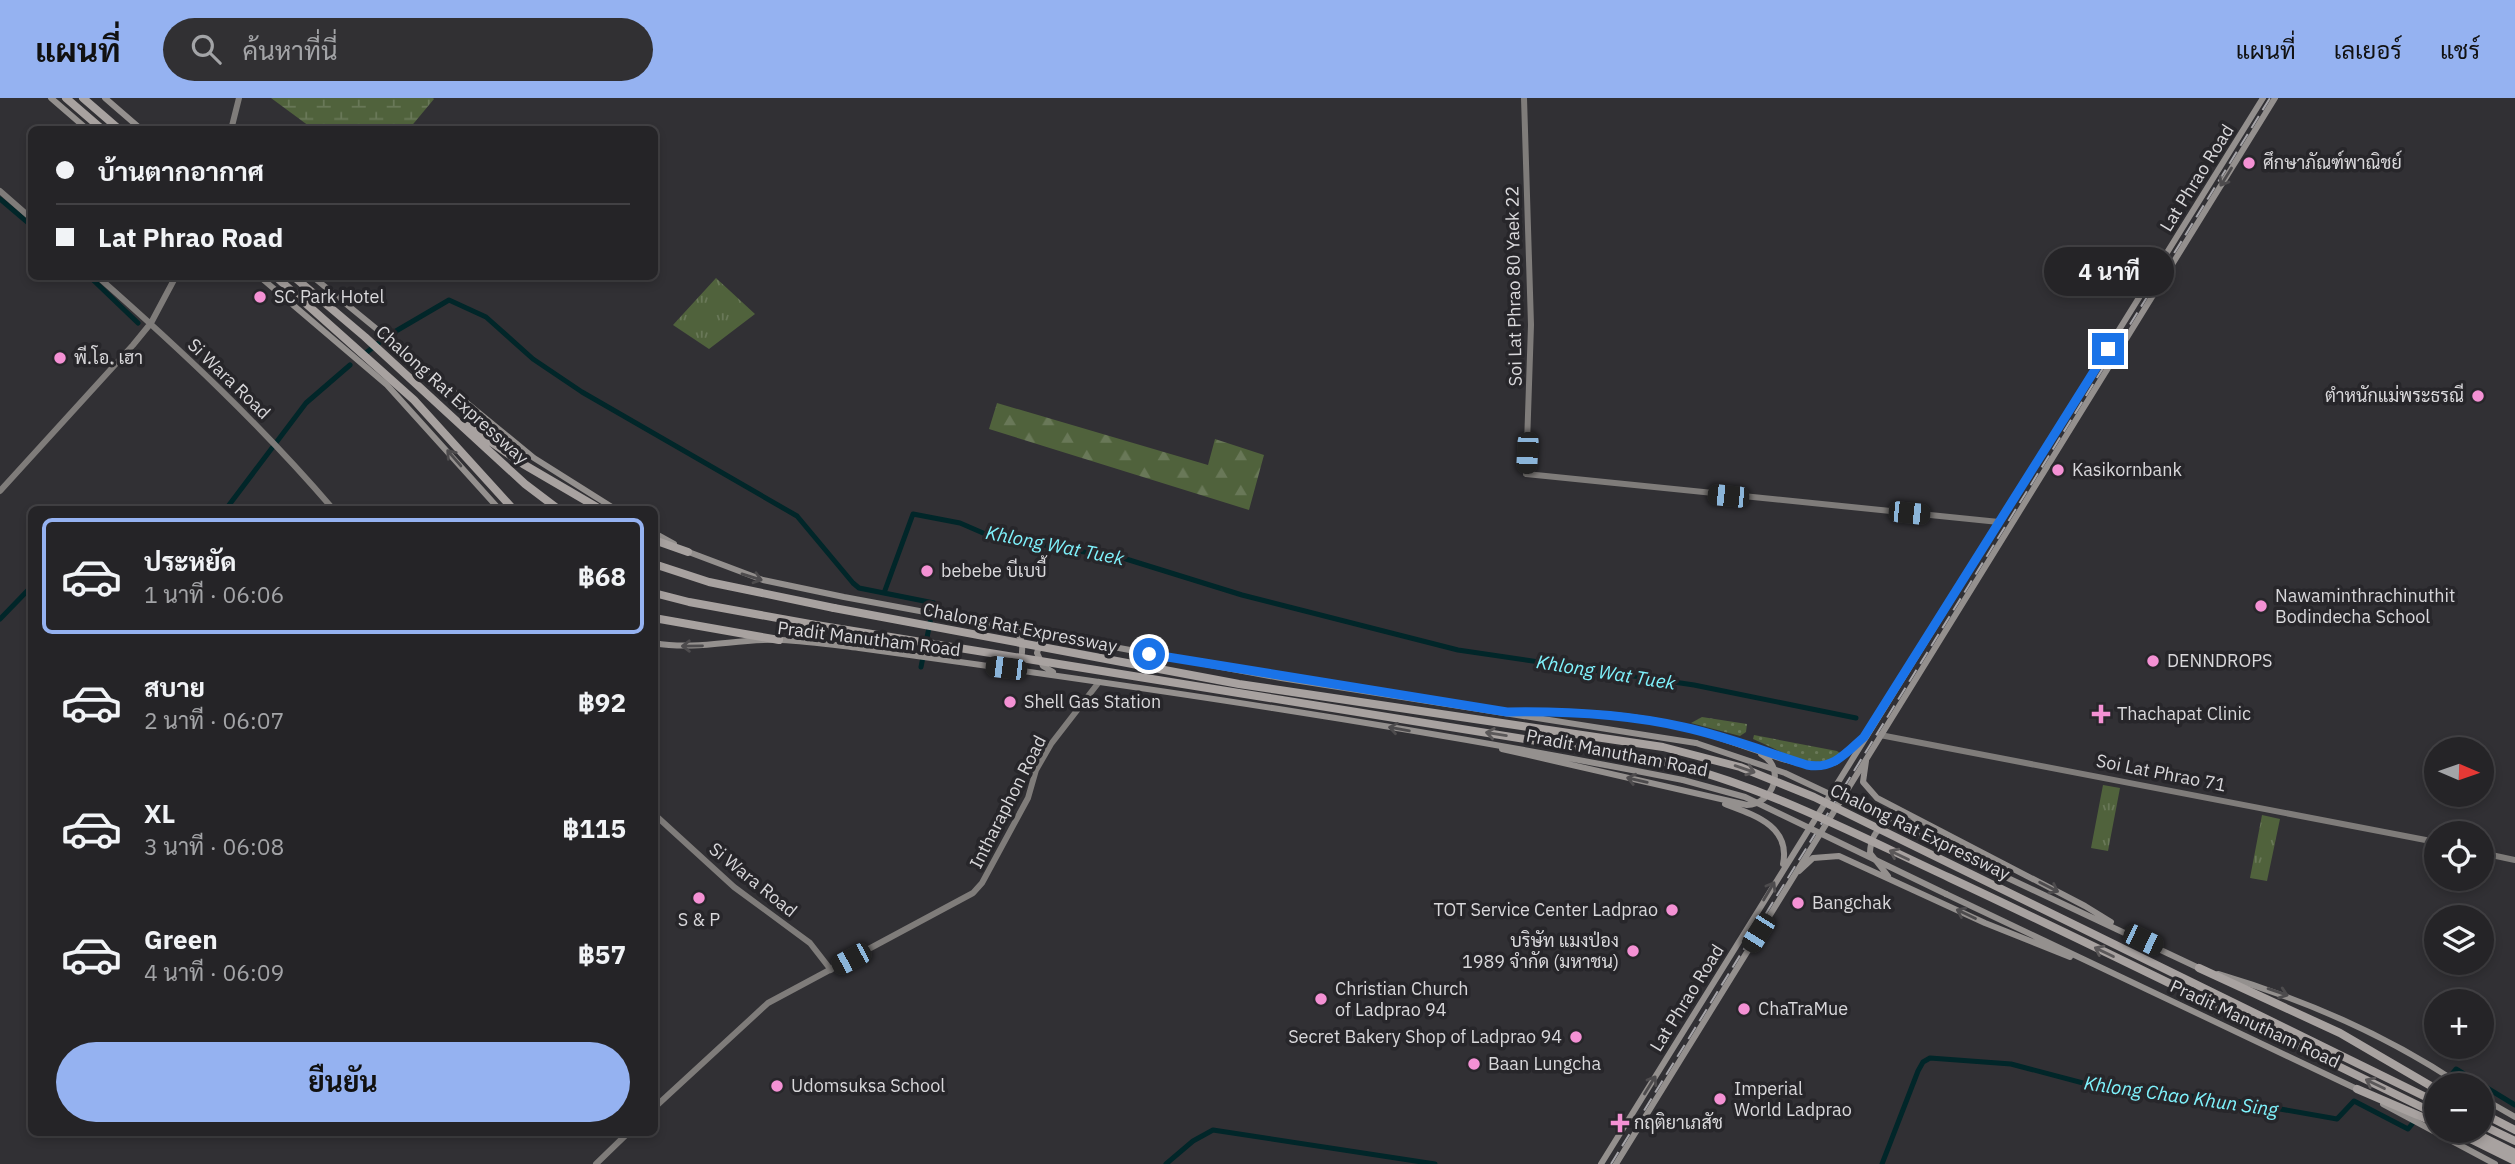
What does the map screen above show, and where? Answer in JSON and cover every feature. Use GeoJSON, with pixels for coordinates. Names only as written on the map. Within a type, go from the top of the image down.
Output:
{"type":"FeatureCollection","features":[{"type":"Feature","properties":{"kind":"highway"},"geometry":{"type":"LineString","coordinates":[[66,98],[98,126]]}},
{"type":"Feature","properties":{"kind":"highway"},"geometry":{"type":"LineString","coordinates":[[83,98],[115,126]]}},
{"type":"Feature","properties":{"kind":"highway","name":"Chalong Rat Expressway"},"geometry":{"type":"LineString","coordinates":[[279,280],[414,400],[511,506]]}},
{"type":"Feature","properties":{"kind":"highway","name":"Chalong Rat Expressway"},"geometry":{"type":"LineString","coordinates":[[298,280],[555,506]]}},
{"type":"Feature","properties":{"kind":"highway"},"geometry":{"type":"LineString","coordinates":[[462,424],[595,506]]}},
{"type":"Feature","properties":{"kind":"highway"},"geometry":{"type":"LineString","coordinates":[[658,541],[688,552]]}},
{"type":"Feature","properties":{"kind":"highway","name":"Chalong Rat Expressway"},"geometry":{"type":"LineString","coordinates":[[658,565],[709,582],[834,608],[1239,684],[1663,747],[1740,767],[1814,797],[2424,1096]]}},
{"type":"Feature","properties":{"kind":"highway","name":"Chalong Rat Expressway"},"geometry":{"type":"LineString","coordinates":[[658,594],[810,624],[1661,761],[1730,779],[1768,793],[2007,905],[2424,1108]]}},
{"type":"Feature","properties":{"kind":"highway"},"geometry":{"type":"LineString","coordinates":[[658,619],[779,639]]}},
{"type":"Feature","properties":{"kind":"highway"},"geometry":{"type":"LineString","coordinates":[[2199,968],[2362,1045],[2424,1082]]}},
{"type":"Feature","properties":{"kind":"highway"},"geometry":{"type":"LineString","coordinates":[[2357,1089],[2415,1119],[2424,1121]]}},
{"type":"Feature","properties":{"kind":"highway"},"geometry":{"type":"LineString","coordinates":[[2494,1119],[2515,1130]]}},
{"type":"Feature","properties":{"kind":"highway"},"geometry":{"type":"LineString","coordinates":[[2494,1131],[2515,1141]]}},
{"type":"Feature","properties":{"kind":"highway"},"geometry":{"type":"LineString","coordinates":[[2494,1142],[2515,1153]]}},
{"type":"Feature","properties":{"kind":"highway"},"geometry":{"type":"LineString","coordinates":[[2478,1143],[2515,1161]]}},
{"type":"Feature","properties":{"kind":"main road"},"geometry":{"type":"LineString","coordinates":[[51,98],[83,126]]}},
{"type":"Feature","properties":{"kind":"main road"},"geometry":{"type":"LineString","coordinates":[[105,98],[137,126]]}},
{"type":"Feature","properties":{"kind":"main road","name":"Lat Phrao Road"},"geometry":{"type":"LineString","coordinates":[[1601,1164],[2263,98]]}},
{"type":"Feature","properties":{"kind":"main road","name":"Lat Phrao Road"},"geometry":{"type":"LineString","coordinates":[[1616,1164],[2275,98]]}},
{"type":"Feature","properties":{"kind":"main road"},"geometry":{"type":"LineString","coordinates":[[264,280],[387,385],[496,506]]}},
{"type":"Feature","properties":{"kind":"main road"},"geometry":{"type":"LineString","coordinates":[[317,280],[534,458],[610,506]]}},
{"type":"Feature","properties":{"kind":"main road"},"geometry":{"type":"LineString","coordinates":[[2074,402],[2083,408]]}},
{"type":"Feature","properties":{"kind":"main road","name":"Pradit Manutham Road"},"geometry":{"type":"LineString","coordinates":[[658,535],[688,552],[763,580],[1292,680],[1696,743],[1785,773],[2199,968],[2320,1007],[2397,1045],[2442,1073]]}},
{"type":"Feature","properties":{"kind":"main road"},"geometry":{"type":"LineString","coordinates":[[1006,668],[1021,660],[1023,650],[1022,639],[1012,628]]}},
{"type":"Feature","properties":{"kind":"main road"},"geometry":{"type":"LineString","coordinates":[[1060,637],[1044,638],[1039,643],[1038,658],[1043,666],[1053,672],[1112,684]]}},
{"type":"Feature","properties":{"kind":"main road","name":"Pradit Manutham Road"},"geometry":{"type":"LineString","coordinates":[[658,643],[698,647],[779,639],[1006,668],[1490,744],[1684,780],[1745,797],[2357,1089]]}},
{"type":"Feature","properties":{"kind":"main road"},"geometry":{"type":"LineString","coordinates":[[1507,712],[1624,716],[1686,727],[1818,767],[1836,762],[1864,737]]}},
{"type":"Feature","properties":{"kind":"main road"},"geometry":{"type":"LineString","coordinates":[[1490,744],[1515,753],[1704,796],[1747,805],[1762,802],[1769,796],[1775,769],[1771,761],[1734,742]]}},
{"type":"Feature","properties":{"kind":"main road"},"geometry":{"type":"LineString","coordinates":[[1873,747],[1863,773],[1866,787],[1878,799],[2075,900],[2124,931]]}},
{"type":"Feature","properties":{"kind":"main road"},"geometry":{"type":"LineString","coordinates":[[1704,796],[1775,828],[1784,842],[1782,871]]}},
{"type":"Feature","properties":{"kind":"main road"},"geometry":{"type":"LineString","coordinates":[[1821,807],[1832,812]]}},
{"type":"Feature","properties":{"kind":"main road"},"geometry":{"type":"LineString","coordinates":[[1812,821],[1822,828]]}},
{"type":"Feature","properties":{"kind":"main road"},"geometry":{"type":"LineString","coordinates":[[1891,880],[1870,853],[1874,833],[1887,823],[1923,823]]}},
{"type":"Feature","properties":{"kind":"main road"},"geometry":{"type":"LineString","coordinates":[[1791,880],[1813,858],[1830,855],[1995,927],[2098,967]]}},
{"type":"Feature","properties":{"kind":"main road"},"geometry":{"type":"LineString","coordinates":[[2494,1105],[2515,1117]]}},
{"type":"Feature","properties":{"kind":"main road"},"geometry":{"type":"LineString","coordinates":[[2415,1119],[2495,1164]]}},
{"type":"Feature","properties":{"kind":"street"},"geometry":{"type":"LineString","coordinates":[[232,126],[239,98]]}},
{"type":"Feature","properties":{"kind":"street","name":"Soi Lat Phrao 80 Yaek 22"},"geometry":{"type":"LineString","coordinates":[[1524,98],[1531,325],[1526,474],[1999,522]]}},
{"type":"Feature","properties":{"kind":"street"},"geometry":{"type":"LineString","coordinates":[[0,191],[28,216]]}},
{"type":"Feature","properties":{"kind":"street","name":"Si Wara Road"},"geometry":{"type":"LineString","coordinates":[[102,280],[151,323],[275,443],[330,506]]}},
{"type":"Feature","properties":{"kind":"street"},"geometry":{"type":"LineString","coordinates":[[0,491],[151,323],[174,280]]}},
{"type":"Feature","properties":{"kind":"street","name":"Intharaphon Road"},"geometry":{"type":"LineString","coordinates":[[658,1104],[759,1009],[979,887],[1028,798],[1036,771],[1051,744],[1099,682]]}},
{"type":"Feature","properties":{"kind":"street","name":"Soi Lat Phrao 71"},"geometry":{"type":"LineString","coordinates":[[1880,735],[2424,840]]}},
{"type":"Feature","properties":{"kind":"street","name":"Si Wara Road"},"geometry":{"type":"LineString","coordinates":[[658,818],[734,887],[810,943],[831,970]]}},
{"type":"Feature","properties":{"kind":"street"},"geometry":{"type":"LineString","coordinates":[[2494,856],[2515,860]]}},
{"type":"Feature","properties":{"kind":"street"},"geometry":{"type":"LineString","coordinates":[[596,1164],[625,1136]]}},
{"type":"Feature","properties":{"kind":"green space"},"geometry":{"type":"Polygon","coordinates":[[[271,98],[434,99],[412,126],[309,126],[271,98]]]}},
{"type":"Feature","properties":{"kind":"green space"},"geometry":{"type":"Polygon","coordinates":[[[716,278],[755,314],[709,349],[673,325],[716,278]]]}},
{"type":"Feature","properties":{"kind":"green space"},"geometry":{"type":"Polygon","coordinates":[[[997,403],[1208,465],[1215,439],[1264,455],[1249,510],[989,429],[997,403]]]}},
{"type":"Feature","properties":{"kind":"green space"},"geometry":{"type":"Polygon","coordinates":[[[1702,717],[1747,724],[1746,732],[1740,736],[1691,723],[1702,717]]]}},
{"type":"Feature","properties":{"kind":"green space"},"geometry":{"type":"Polygon","coordinates":[[[1754,735],[1841,754],[1831,760],[1809,761],[1785,754],[1753,739],[1754,735]]]}},
{"type":"Feature","properties":{"kind":"green space"},"geometry":{"type":"Polygon","coordinates":[[[2103,785],[2120,788],[2108,851],[2091,848],[2103,785]]]}},
{"type":"Feature","properties":{"kind":"green space"},"geometry":{"type":"Polygon","coordinates":[[[2262,815],[2280,819],[2267,881],[2250,878],[2262,815]]]}},
{"type":"Feature","properties":{"kind":"waterway"},"geometry":{"type":"LineString","coordinates":[[0,199],[28,223]]}},
{"type":"Feature","properties":{"kind":"waterway"},"geometry":{"type":"LineString","coordinates":[[93,280],[138,323]]}},
{"type":"Feature","properties":{"kind":"waterway","name":"Khlong Wat Tuek"},"geometry":{"type":"LineString","coordinates":[[396,331],[449,300],[486,317],[533,359],[582,392],[797,516],[859,588],[884,593],[913,514],[960,523],[990,536],[1126,559],[1242,595],[1458,650],[1694,685],[1856,718]]}},
{"type":"Feature","properties":{"kind":"waterway","name":"Khlong Wat Tuek"},"geometry":{"type":"LineString","coordinates":[[362,356],[381,341]]}},
{"type":"Feature","properties":{"kind":"waterway","name":"Khlong Wat Tuek"},"geometry":{"type":"LineString","coordinates":[[228,506],[306,403],[350,365]]}},
{"type":"Feature","properties":{"kind":"waterway","name":"Khlong Wat Tuek"},"geometry":{"type":"LineString","coordinates":[[0,619],[28,590]]}},
{"type":"Feature","properties":{"kind":"waterway"},"geometry":{"type":"LineString","coordinates":[[884,593],[934,603],[921,667]]}},
{"type":"Feature","properties":{"kind":"waterway","name":"Khlong Chao Khun Sing"},"geometry":{"type":"LineString","coordinates":[[1882,1164],[1918,1071],[1923,1062],[1930,1058],[2011,1064],[2102,1088],[2223,1099],[2337,1119],[2354,1101],[2408,1129],[2417,1118]]}},
{"type":"Feature","properties":{"kind":"waterway","name":"Khlong Chao Khun Sing"},"geometry":{"type":"LineString","coordinates":[[2453,1073],[2456,1069],[2463,1073]]}},
{"type":"Feature","properties":{"kind":"waterway","name":"Khlong Chao Khun Sing"},"geometry":{"type":"LineString","coordinates":[[2494,1092],[2515,1105]]}},
{"type":"Feature","properties":{"kind":"waterway","name":"Khlong Chao Khun Sing"},"geometry":{"type":"LineString","coordinates":[[1166,1164],[1193,1141],[1213,1130],[1435,1164]]}},
{"type":"Feature","properties":{"kind":"railway"},"geometry":{"type":"LineString","coordinates":[[1611,1164],[2270,98]]}},
{"type":"Feature","properties":{"kind":"place","name":"ศึกษาภัณฑ์พาณิชย์"},"geometry":{"type":"Point","coordinates":[2249,163]}},
{"type":"Feature","properties":{"kind":"place","name":"SC Park Hotel"},"geometry":{"type":"Point","coordinates":[260,297]}},
{"type":"Feature","properties":{"kind":"place","name":"พี.โอ. เฮา"},"geometry":{"type":"Point","coordinates":[60,358]}},
{"type":"Feature","properties":{"kind":"place","name":"ตำหนักแม่พระธรณี"},"geometry":{"type":"Point","coordinates":[2478,396]}},
{"type":"Feature","properties":{"kind":"place","name":"Kasikornbank"},"geometry":{"type":"Point","coordinates":[2058,470]}},
{"type":"Feature","properties":{"kind":"place","name":"bebebe บีเบบี้"},"geometry":{"type":"Point","coordinates":[927,571]}},
{"type":"Feature","properties":{"kind":"place","name":"Nawaminthrachinuthit Bodindecha School"},"geometry":{"type":"Point","coordinates":[2261,606]}},
{"type":"Feature","properties":{"kind":"place","name":"DENNDROPS"},"geometry":{"type":"Point","coordinates":[2153,661]}},
{"type":"Feature","properties":{"kind":"place","name":"Shell Gas Station"},"geometry":{"type":"Point","coordinates":[1010,702]}},
{"type":"Feature","properties":{"kind":"place","name":"Thachapat Clinic"},"geometry":{"type":"Point","coordinates":[2101,714]}},
{"type":"Feature","properties":{"kind":"place","name":"S & P"},"geometry":{"type":"Point","coordinates":[699,898]}},
{"type":"Feature","properties":{"kind":"place","name":"Bangchak"},"geometry":{"type":"Point","coordinates":[1798,903]}},
{"type":"Feature","properties":{"kind":"place","name":"TOT Service Center Ladprao"},"geometry":{"type":"Point","coordinates":[1672,910]}},
{"type":"Feature","properties":{"kind":"place","name":"บริษัท แมงป่อง 1989 จำกัด (มหาชน)"},"geometry":{"type":"Point","coordinates":[1633,951]}},
{"type":"Feature","properties":{"kind":"place","name":"Christian Church of Ladprao 94"},"geometry":{"type":"Point","coordinates":[1321,999]}},
{"type":"Feature","properties":{"kind":"place","name":"ChaTraMue"},"geometry":{"type":"Point","coordinates":[1744,1009]}},
{"type":"Feature","properties":{"kind":"place","name":"Secret Bakery Shop of Ladprao 94"},"geometry":{"type":"Point","coordinates":[1576,1037]}},
{"type":"Feature","properties":{"kind":"place","name":"Baan Lungcha"},"geometry":{"type":"Point","coordinates":[1474,1064]}},
{"type":"Feature","properties":{"kind":"place","name":"Udomsuksa School"},"geometry":{"type":"Point","coordinates":[777,1086]}},
{"type":"Feature","properties":{"kind":"place","name":"Imperial World Ladprao"},"geometry":{"type":"Point","coordinates":[1720,1099]}},
{"type":"Feature","properties":{"kind":"place","name":"กฤติยาเภสัช"},"geometry":{"type":"Point","coordinates":[1620,1123]}},
{"type":"Feature","properties":{"kind":"route"},"geometry":{"type":"LineString","coordinates":[[1149,654],[1507,712],[1624,716],[1686,727],[1807,765],[1818,767],[1836,762],[1864,737],[2108,349]]}}]}
